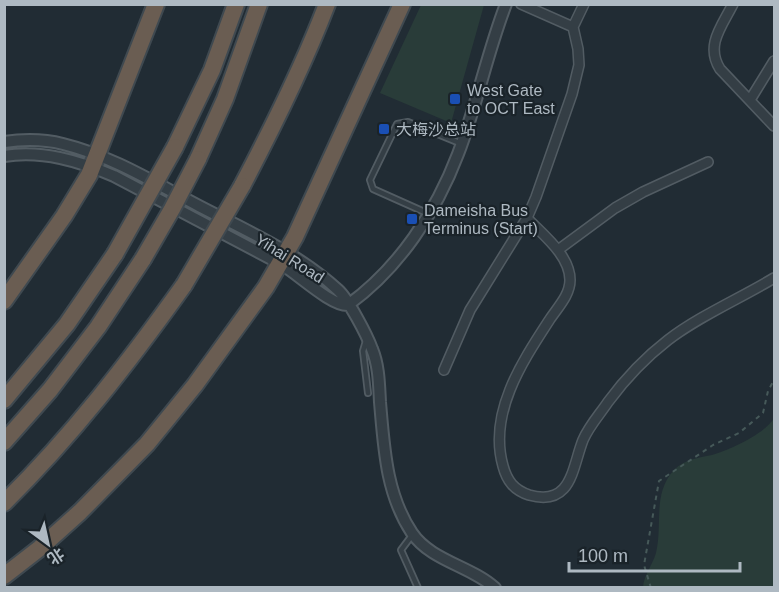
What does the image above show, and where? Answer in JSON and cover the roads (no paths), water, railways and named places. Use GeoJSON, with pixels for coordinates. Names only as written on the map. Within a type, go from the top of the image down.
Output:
{"type":"FeatureCollection","features":[{"type":"Feature","properties":{"kind":"highway"},"geometry":{"type":"LineString","coordinates":[[4,301],[64,216],[95,161],[156,4]]}},
{"type":"Feature","properties":{"kind":"highway"},"geometry":{"type":"LineString","coordinates":[[4,400],[67,324],[115,254],[175,147],[212,70],[236,4]]}},
{"type":"Feature","properties":{"kind":"highway"},"geometry":{"type":"LineString","coordinates":[[4,442],[50,390],[91,336],[143,259],[198,159],[225,99],[259,4]]}},
{"type":"Feature","properties":{"kind":"highway"},"geometry":{"type":"LineString","coordinates":[[4,503],[84,418],[137,351],[184,285],[242,186],[283,108],[327,4]]}},
{"type":"Feature","properties":{"kind":"highway"},"geometry":{"type":"LineString","coordinates":[[4,576],[80,512],[147,444],[195,385],[253,307],[284,258],[402,4]]}},
{"type":"Feature","properties":{"kind":"street"},"geometry":{"type":"LineString","coordinates":[[495,588],[426,547],[413,534],[397,505],[384,444],[375,356],[348,305],[393,263],[429,214],[445,185],[462,144],[489,50],[506,4]]}},
{"type":"Feature","properties":{"kind":"street"},"geometry":{"type":"LineString","coordinates":[[521,4],[573,27]]}},
{"type":"Feature","properties":{"kind":"street"},"geometry":{"type":"LineString","coordinates":[[444,370],[470,310],[527,218],[572,94],[579,65],[573,27],[584,4]]}},
{"type":"Feature","properties":{"kind":"street"},"geometry":{"type":"LineString","coordinates":[[733,4],[718,33],[713,48],[714,59],[720,69],[774,126]]}},
{"type":"Feature","properties":{"kind":"street"},"geometry":{"type":"LineString","coordinates":[[750,100],[774,61]]}},
{"type":"Feature","properties":{"kind":"street","name":"Yihai Road"},"geometry":{"type":"LineString","coordinates":[[4,142],[42,140],[65,144],[95,161]]}},
{"type":"Feature","properties":{"kind":"street","name":"Yihai Road"},"geometry":{"type":"LineString","coordinates":[[4,156],[31,154],[122,165],[284,258],[333,302],[348,305]]}},
{"type":"Feature","properties":{"kind":"street"},"geometry":{"type":"LineString","coordinates":[[558,250],[615,208],[643,192],[708,162]]}},
{"type":"Feature","properties":{"kind":"street"},"geometry":{"type":"LineString","coordinates":[[527,218],[558,250],[568,268],[571,281],[567,295],[517,373],[500,422],[501,459],[506,477],[513,487],[535,496],[553,495],[569,484],[589,428],[610,399],[653,352],[688,327],[774,278]]}},
{"type":"Feature","properties":{"kind":"lane"},"geometry":{"type":"LineString","coordinates":[[429,214],[373,189],[369,180],[400,122],[408,122],[462,144]]}},
{"type":"Feature","properties":{"kind":"lane"},"geometry":{"type":"LineString","coordinates":[[367,338],[363,351],[368,393]]}},
{"type":"Feature","properties":{"kind":"lane"},"geometry":{"type":"LineString","coordinates":[[413,534],[400,550],[418,588]]}},
{"type":"Feature","properties":{"kind":"place","name":"West Gate to OCT East"},"geometry":{"type":"Point","coordinates":[455,99]}},
{"type":"Feature","properties":{"kind":"place","name":"大梅沙总站"},"geometry":{"type":"Point","coordinates":[384,129]}},
{"type":"Feature","properties":{"kind":"place","name":"Dameisha Bus Terminus (Start)"},"geometry":{"type":"Point","coordinates":[412,219]}}]}
